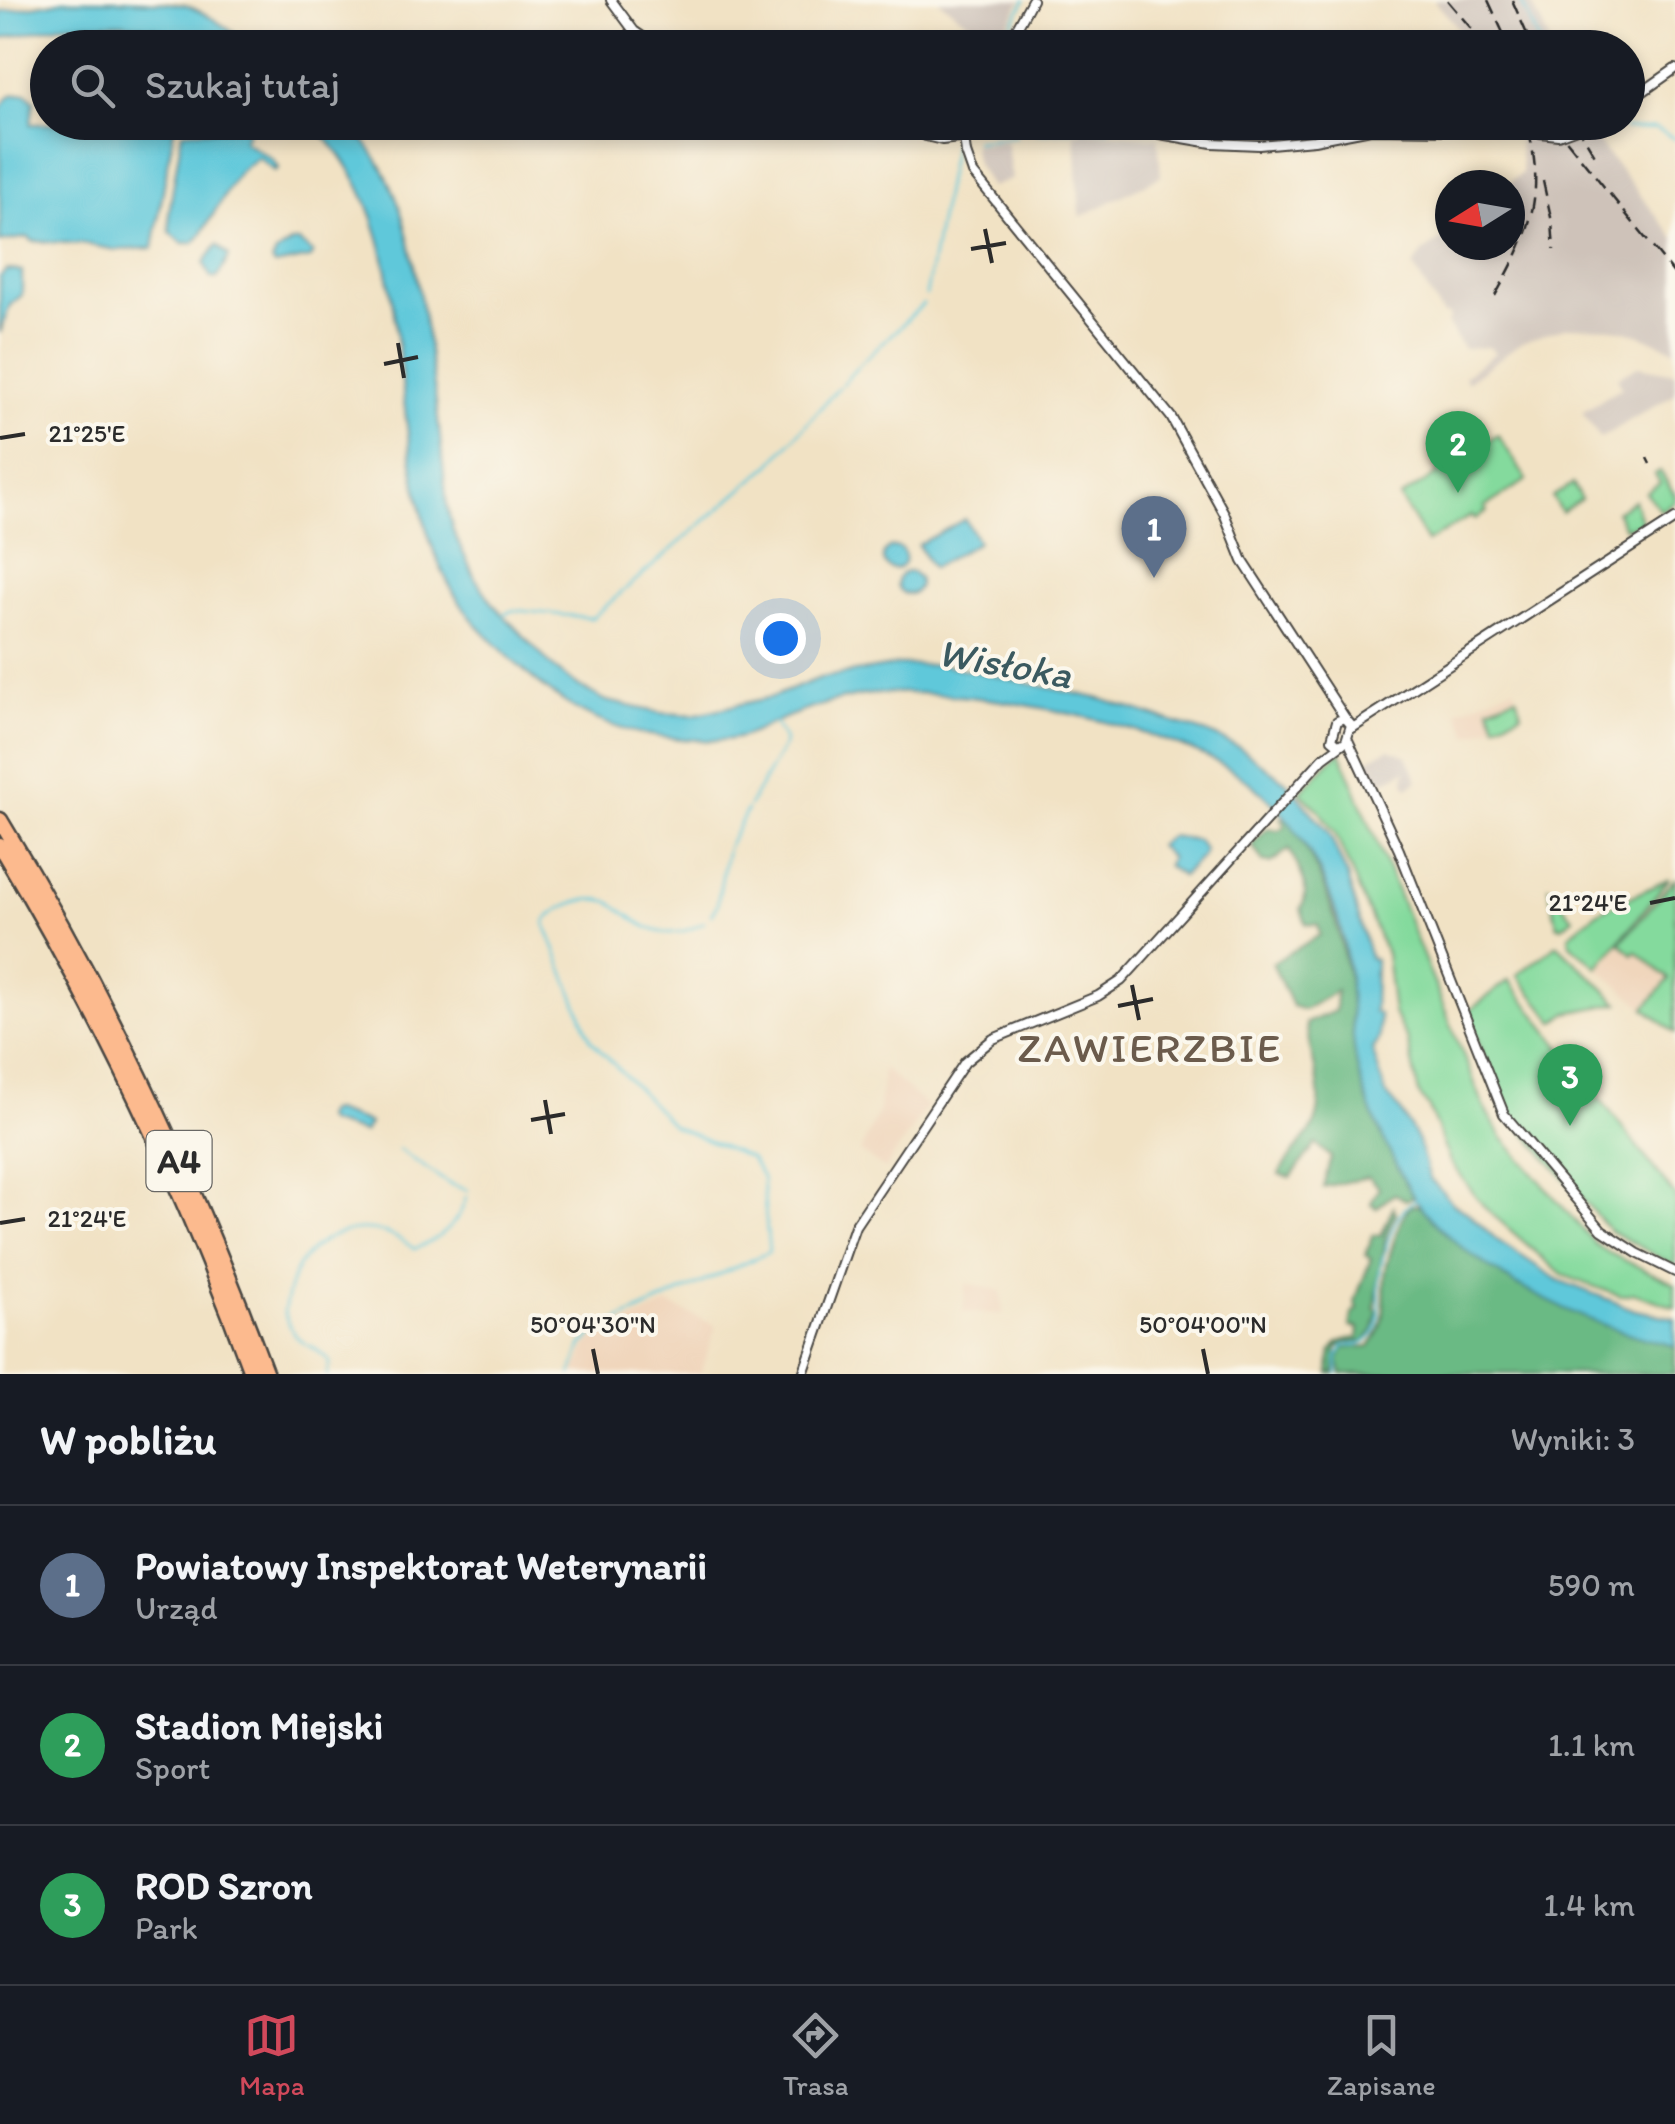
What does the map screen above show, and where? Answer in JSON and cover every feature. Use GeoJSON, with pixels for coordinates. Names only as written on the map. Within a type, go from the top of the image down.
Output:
{"type":"FeatureCollection","features":[{"type":"Feature","properties":{"kind":"highway","name":"A4"},"geometry":{"type":"LineString","coordinates":[[0,820],[68,940],[70,970],[174,1180],[252,1374]]}},
{"type":"Feature","properties":{"kind":"highway","name":"A4"},"geometry":{"type":"LineString","coordinates":[[0,846],[142,1081],[186,1176],[266,1374]]}},
{"type":"Feature","properties":{"kind":"street"},"geometry":{"type":"LineString","coordinates":[[611,0],[634,30]]}},
{"type":"Feature","properties":{"kind":"street"},"geometry":{"type":"LineString","coordinates":[[1016,30],[1032,0]]}},
{"type":"Feature","properties":{"kind":"street"},"geometry":{"type":"LineString","coordinates":[[1645,90],[1675,70]]}},
{"type":"Feature","properties":{"kind":"street"},"geometry":{"type":"LineString","coordinates":[[964,140],[977,179],[1171,417],[1224,513],[1243,561],[1328,694],[1398,850],[1504,1114],[1602,1230],[1675,1272]]}},
{"type":"Feature","properties":{"kind":"street"},"geometry":{"type":"LineString","coordinates":[[1194,140],[1251,145],[1314,140]]}},
{"type":"Feature","properties":{"kind":"street"},"geometry":{"type":"LineString","coordinates":[[803,1374],[855,1226],[964,1062],[993,1040],[1109,991],[1230,862],[1342,732],[1675,519]]}},
{"type":"Feature","properties":{"kind":"shaded area"},"geometry":{"type":"Polygon","coordinates":[[[938,0],[1021,0],[1005,30],[979,30],[938,0]]]}},
{"type":"Feature","properties":{"kind":"shaded area"},"geometry":{"type":"Polygon","coordinates":[[[1434,0],[1530,0],[1544,30],[1460,30],[1434,0]]]}},
{"type":"Feature","properties":{"kind":"shaded area"},"geometry":{"type":"Polygon","coordinates":[[[1006,140],[1012,179],[991,187],[976,164],[972,145],[1006,140]]]}},
{"type":"Feature","properties":{"kind":"shaded area"},"geometry":{"type":"Polygon","coordinates":[[[1075,140],[1158,140],[1161,176],[1080,217],[1075,140]]]}},
{"type":"Feature","properties":{"kind":"shaded area"},"geometry":{"type":"Polygon","coordinates":[[[1519,140],[1596,140],[1675,239],[1675,350],[1638,334],[1611,328],[1567,327],[1522,342],[1467,382],[1464,376],[1495,353],[1489,347],[1463,349],[1447,323],[1448,314],[1443,315],[1413,267],[1422,253],[1435,244],[1435,260],[1525,260],[1525,170],[1522,170],[1519,140]]]}},
{"type":"Feature","properties":{"kind":"shaded area"},"geometry":{"type":"Polygon","coordinates":[[[1638,366],[1675,373],[1675,394],[1600,438],[1582,412],[1622,387],[1617,377],[1638,366]]]}},
{"type":"Feature","properties":{"kind":"shaded area"},"geometry":{"type":"Polygon","coordinates":[[[1514,687],[1522,713],[1469,736],[1457,711],[1514,687]]]}},
{"type":"Feature","properties":{"kind":"shaded area"},"geometry":{"type":"Polygon","coordinates":[[[1389,749],[1407,756],[1418,780],[1408,788],[1404,782],[1406,770],[1376,785],[1363,762],[1389,749]]]}},
{"type":"Feature","properties":{"kind":"shaded area"},"geometry":{"type":"Polygon","coordinates":[[[1620,943],[1633,953],[1636,951],[1669,979],[1645,1008],[1599,969],[1620,943]]]}},
{"type":"Feature","properties":{"kind":"shaded area"},"geometry":{"type":"Polygon","coordinates":[[[883,1068],[927,1106],[885,1169],[860,1152],[879,1110],[883,1068]]]}},
{"type":"Feature","properties":{"kind":"shaded area"},"geometry":{"type":"Polygon","coordinates":[[[966,1283],[1001,1291],[1003,1314],[963,1312],[966,1283]]]}},
{"type":"Feature","properties":{"kind":"shaded area"},"geometry":{"type":"Polygon","coordinates":[[[668,1304],[716,1326],[700,1374],[574,1374],[586,1346],[596,1336],[668,1304]]]}},
{"type":"Feature","properties":{"kind":"green space"},"geometry":{"type":"Polygon","coordinates":[[[1498,435],[1527,480],[1485,507],[1487,511],[1475,519],[1472,515],[1427,542],[1400,498],[1439,473],[1436,467],[1456,454],[1460,459],[1498,435]]]}},
{"type":"Feature","properties":{"kind":"green space"},"geometry":{"type":"Polygon","coordinates":[[[1660,471],[1675,495],[1675,501],[1661,511],[1646,492],[1660,483],[1655,474],[1660,471]]]}},
{"type":"Feature","properties":{"kind":"green space"},"geometry":{"type":"Polygon","coordinates":[[[1572,484],[1581,499],[1561,512],[1552,497],[1572,484]]]}},
{"type":"Feature","properties":{"kind":"green space"},"geometry":{"type":"Polygon","coordinates":[[[1634,500],[1642,523],[1624,528],[1616,512],[1634,500]]]}},
{"type":"Feature","properties":{"kind":"green space"},"geometry":{"type":"Polygon","coordinates":[[[1516,696],[1522,713],[1496,724],[1489,707],[1516,696]]]}},
{"type":"Feature","properties":{"kind":"green space"},"geometry":{"type":"Polygon","coordinates":[[[1340,751],[1486,1111],[1502,1137],[1595,1244],[1675,1284],[1675,1307],[1633,1293],[1620,1296],[1562,1275],[1485,1208],[1450,1162],[1429,1108],[1419,1094],[1407,1040],[1393,1013],[1386,954],[1335,833],[1300,792],[1340,751]]]}},
{"type":"Feature","properties":{"kind":"green space"},"geometry":{"type":"Polygon","coordinates":[[[1281,819],[1290,821],[1327,894],[1347,968],[1379,1123],[1412,1193],[1406,1200],[1394,1194],[1376,1208],[1371,1203],[1379,1188],[1368,1177],[1323,1187],[1331,1157],[1316,1144],[1291,1177],[1279,1174],[1315,1123],[1318,1086],[1306,1023],[1335,1011],[1336,991],[1304,1010],[1292,1006],[1272,963],[1320,935],[1318,925],[1306,924],[1301,909],[1305,886],[1289,849],[1271,863],[1263,862],[1252,845],[1268,828],[1279,830],[1285,826],[1281,819]]]}},
{"type":"Feature","properties":{"kind":"green space"},"geometry":{"type":"Polygon","coordinates":[[[1669,879],[1598,967],[1570,944],[1569,935],[1598,912],[1669,879]]]}},
{"type":"Feature","properties":{"kind":"green space"},"geometry":{"type":"Polygon","coordinates":[[[1675,879],[1675,1033],[1645,1008],[1669,979],[1636,951],[1633,954],[1620,943],[1675,879]]]}},
{"type":"Feature","properties":{"kind":"green space"},"geometry":{"type":"Polygon","coordinates":[[[1548,885],[1573,918],[1562,927],[1557,925],[1548,885]]]}},
{"type":"Feature","properties":{"kind":"green space"},"geometry":{"type":"Polygon","coordinates":[[[1556,945],[1619,1003],[1567,1013],[1555,1022],[1517,975],[1556,945]]]}},
{"type":"Feature","properties":{"kind":"green space"},"geometry":{"type":"Polygon","coordinates":[[[1509,980],[1675,1196],[1675,1266],[1610,1231],[1515,1121],[1500,1098],[1468,1016],[1469,1011],[1509,980]]]}},
{"type":"Feature","properties":{"kind":"green space"},"geometry":{"type":"Polygon","coordinates":[[[1412,1205],[1420,1206],[1475,1255],[1537,1295],[1604,1325],[1675,1346],[1675,1374],[1342,1374],[1338,1360],[1344,1348],[1370,1346],[1377,1337],[1384,1309],[1387,1264],[1403,1217],[1412,1205]]]}},
{"type":"Feature","properties":{"kind":"green space"},"geometry":{"type":"Polygon","coordinates":[[[1393,1207],[1396,1213],[1383,1248],[1374,1330],[1365,1341],[1337,1348],[1335,1374],[1330,1374],[1334,1347],[1358,1338],[1359,1328],[1350,1326],[1371,1259],[1366,1255],[1373,1235],[1381,1236],[1393,1207]]]}},
{"type":"Feature","properties":{"kind":"water"},"geometry":{"type":"Polygon","coordinates":[[[66,0],[142,1],[185,5],[229,30],[160,30],[122,23],[67,24],[0,39],[0,12],[66,0]]]}},
{"type":"Feature","properties":{"kind":"water"},"geometry":{"type":"Polygon","coordinates":[[[26,93],[30,97],[30,140],[172,140],[153,248],[116,250],[32,241],[28,237],[0,242],[0,107],[11,95],[26,93]]]}},
{"type":"Feature","properties":{"kind":"water"},"geometry":{"type":"Polygon","coordinates":[[[181,140],[244,140],[272,159],[278,168],[275,171],[258,157],[238,173],[193,243],[182,243],[170,232],[169,213],[181,140]]]}},
{"type":"Feature","properties":{"kind":"water"},"geometry":{"type":"Polygon","coordinates":[[[325,140],[364,140],[398,201],[424,318],[453,531],[475,578],[494,605],[554,668],[607,701],[661,713],[693,715],[772,697],[820,678],[898,665],[944,665],[1101,699],[1239,747],[1286,782],[1329,833],[1346,873],[1370,958],[1375,960],[1374,1012],[1379,1014],[1379,1039],[1372,1049],[1386,1094],[1418,1141],[1430,1179],[1497,1240],[1558,1280],[1635,1310],[1675,1318],[1675,1346],[1607,1326],[1539,1296],[1476,1258],[1424,1211],[1387,1146],[1359,1075],[1345,949],[1327,889],[1314,861],[1279,810],[1233,771],[1154,736],[1104,722],[943,694],[897,693],[834,701],[729,739],[642,734],[567,704],[524,671],[482,630],[445,576],[422,513],[409,443],[392,299],[377,232],[352,172],[325,140]]]}},
{"type":"Feature","properties":{"kind":"water"},"geometry":{"type":"Polygon","coordinates":[[[292,242],[299,242],[313,253],[310,258],[275,265],[272,262],[276,253],[292,242]]]}},
{"type":"Feature","properties":{"kind":"water"},"geometry":{"type":"Polygon","coordinates":[[[217,245],[229,256],[217,278],[211,278],[204,263],[217,245]]]}},
{"type":"Feature","properties":{"kind":"water"},"geometry":{"type":"Polygon","coordinates":[[[6,270],[22,271],[22,295],[10,305],[0,333],[0,277],[6,270]]]}},
{"type":"Feature","properties":{"kind":"water"},"geometry":{"type":"Polygon","coordinates":[[[965,519],[978,542],[932,568],[918,545],[965,519]]]}},
{"type":"Feature","properties":{"kind":"water"},"geometry":{"type":"Polygon","coordinates":[[[894,547],[902,550],[902,566],[894,569],[886,566],[883,558],[886,550],[894,547]]]}},
{"type":"Feature","properties":{"kind":"water"},"geometry":{"type":"Polygon","coordinates":[[[908,572],[916,575],[916,591],[908,594],[900,591],[897,583],[900,575],[908,572]]]}},
{"type":"Feature","properties":{"kind":"water"},"geometry":{"type":"Polygon","coordinates":[[[1170,836],[1197,840],[1204,849],[1203,856],[1181,876],[1167,865],[1170,858],[1158,845],[1170,836]]]}},
{"type":"Feature","properties":{"kind":"water"},"geometry":{"type":"Polygon","coordinates":[[[333,1111],[369,1123],[364,1133],[328,1123],[324,1118],[333,1111]]]}},
{"type":"Feature","properties":{"kind":"waterway"},"geometry":{"type":"LineString","coordinates":[[1009,30],[1025,0]]}},
{"type":"Feature","properties":{"kind":"waterway"},"geometry":{"type":"LineString","coordinates":[[1520,0],[1526,12]]}},
{"type":"Feature","properties":{"kind":"waterway"},"geometry":{"type":"LineString","coordinates":[[1527,14],[1534,30]]}},
{"type":"Feature","properties":{"kind":"waterway"},"geometry":{"type":"LineString","coordinates":[[1645,128],[1655,128],[1675,139]]}},
{"type":"Feature","properties":{"kind":"waterway"},"geometry":{"type":"LineString","coordinates":[[975,141],[983,140]]}},
{"type":"Feature","properties":{"kind":"waterway"},"geometry":{"type":"LineString","coordinates":[[926,295],[953,144]]}},
{"type":"Feature","properties":{"kind":"waterway"},"geometry":{"type":"LineString","coordinates":[[896,331],[923,304]]}},
{"type":"Feature","properties":{"kind":"waterway"},"geometry":{"type":"LineString","coordinates":[[881,344],[894,332]]}},
{"type":"Feature","properties":{"kind":"waterway"},"geometry":{"type":"LineString","coordinates":[[865,359],[879,346]]}},
{"type":"Feature","properties":{"kind":"waterway"},"geometry":{"type":"LineString","coordinates":[[842,384],[862,362]]}},
{"type":"Feature","properties":{"kind":"waterway"},"geometry":{"type":"LineString","coordinates":[[504,614],[514,610],[592,618],[771,464],[839,387]]}},
{"type":"Feature","properties":{"kind":"waterway"},"geometry":{"type":"LineString","coordinates":[[749,806],[783,747],[784,740],[775,723]]}},
{"type":"Feature","properties":{"kind":"waterway"},"geometry":{"type":"LineString","coordinates":[[711,915],[717,905],[727,848],[747,810]]}},
{"type":"Feature","properties":{"kind":"waterway"},"geometry":{"type":"LineString","coordinates":[[572,1374],[582,1345],[598,1330],[769,1252],[762,1177],[750,1158],[673,1126],[591,1040],[545,923],[564,907],[591,900],[610,902],[646,927],[664,933],[683,931],[704,922]]}},
{"type":"Feature","properties":{"kind":"waterway"},"geometry":{"type":"LineString","coordinates":[[398,1149],[449,1184],[467,1190]]}},
{"type":"Feature","properties":{"kind":"waterway"},"geometry":{"type":"LineString","coordinates":[[327,1374],[330,1362],[299,1340],[284,1312],[298,1267],[322,1242],[352,1231],[384,1233],[414,1249],[447,1229],[459,1215],[466,1197]]}},
{"type":"Feature","properties":{"kind":"waterway"},"geometry":{"type":"LineString","coordinates":[[1338,1374],[1337,1358],[1344,1346],[1359,1344],[1375,1331],[1387,1243],[1400,1214],[1417,1198]]}},
{"type":"Feature","properties":{"kind":"railway"},"geometry":{"type":"LineString","coordinates":[[1447,0],[1473,30]]}},
{"type":"Feature","properties":{"kind":"railway"},"geometry":{"type":"LineString","coordinates":[[1488,0],[1502,30]]}},
{"type":"Feature","properties":{"kind":"railway"},"geometry":{"type":"LineString","coordinates":[[1512,0],[1525,30]]}},
{"type":"Feature","properties":{"kind":"railway"},"geometry":{"type":"LineString","coordinates":[[1495,296],[1530,220],[1535,182],[1531,140]]}},
{"type":"Feature","properties":{"kind":"railway"},"geometry":{"type":"LineString","coordinates":[[1566,140],[1675,275]]}},
{"type":"Feature","properties":{"kind":"railway"},"geometry":{"type":"LineString","coordinates":[[1586,140],[1596,157]]}},
{"type":"Feature","properties":{"kind":"railway"},"geometry":{"type":"LineString","coordinates":[[1543,181],[1554,250]]}},
{"type":"Feature","properties":{"kind":"railway"},"geometry":{"type":"LineString","coordinates":[[1647,458],[1650,464]]}},
{"type":"Feature","properties":{"kind":"place","name":"Stadion Miejski"},"geometry":{"type":"Point","coordinates":[1458,493]}},
{"type":"Feature","properties":{"kind":"place","name":"Powiatowy Inspektorat Weterynarii"},"geometry":{"type":"Point","coordinates":[1154,578]}},
{"type":"Feature","properties":{"kind":"place","name":"ROD Szron"},"geometry":{"type":"Point","coordinates":[1570,1126]}},
{"type":"Feature","properties":{"kind":"district","name":"ZAWIERZBIE"},"geometry":{"type":"Point","coordinates":[1150,1047]}},
{"type":"Feature","properties":{"kind":"water label","name":"Wisłoka"},"geometry":{"type":"Point","coordinates":[1005,663]}}]}
